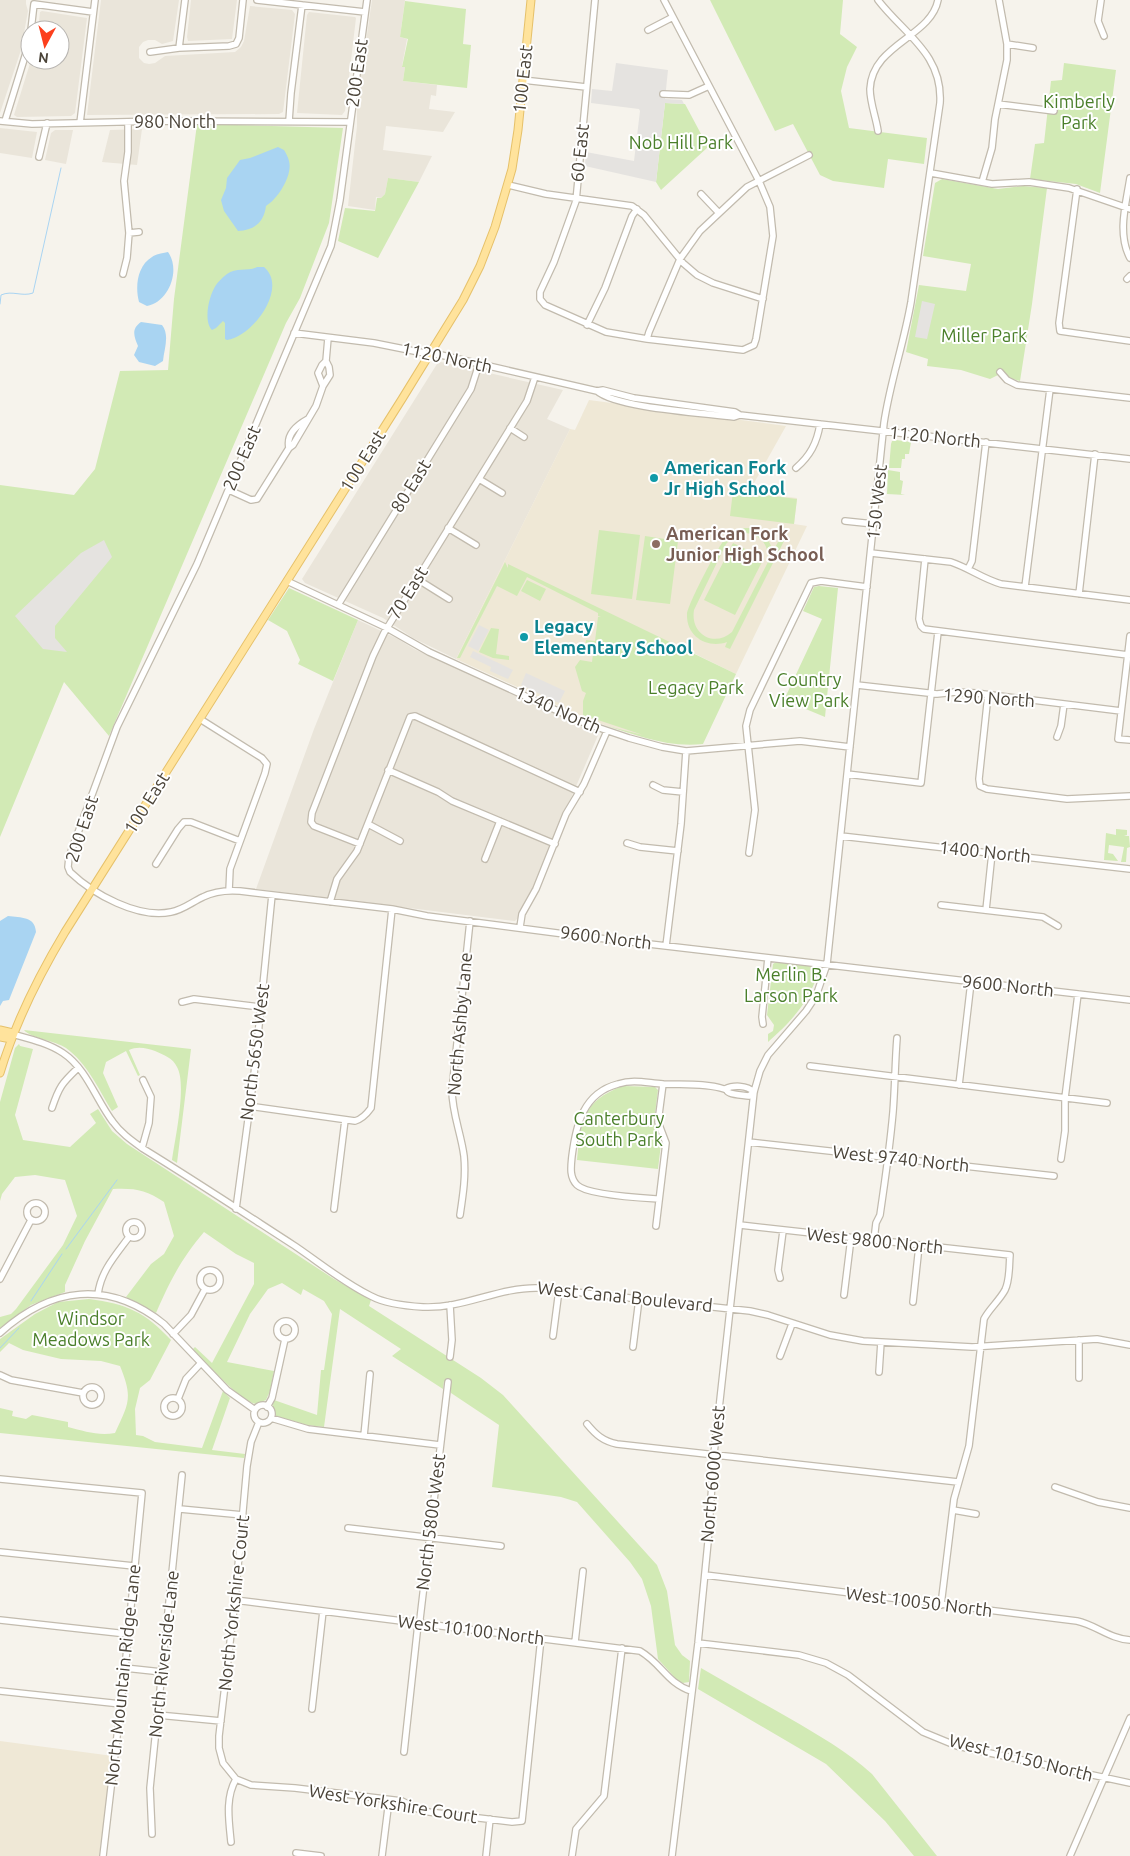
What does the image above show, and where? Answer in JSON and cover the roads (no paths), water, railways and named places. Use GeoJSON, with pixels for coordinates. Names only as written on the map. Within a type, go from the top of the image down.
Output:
{"type":"FeatureCollection","features":[{"type":"Feature","properties":{"kind":"main road","name":"100 East"},"geometry":{"type":"LineString","coordinates":[[0,1073],[12,1035],[42,971],[94,885],[460,306],[480,266],[508,185],[516,144],[532,0]]}},
{"type":"Feature","properties":{"kind":"main road"},"geometry":{"type":"LineString","coordinates":[[0,1030],[12,1035]]}},
{"type":"Feature","properties":{"kind":"main road"},"geometry":{"type":"LineString","coordinates":[[0,1037],[12,1035]]}},
{"type":"Feature","properties":{"kind":"street"},"geometry":{"type":"LineString","coordinates":[[80,123],[95,0]]}},
{"type":"Feature","properties":{"kind":"street"},"geometry":{"type":"LineString","coordinates":[[179,48],[185,0]]}},
{"type":"Feature","properties":{"kind":"street"},"geometry":{"type":"LineString","coordinates":[[150,52],[236,44],[243,0]]}},
{"type":"Feature","properties":{"kind":"street"},"geometry":{"type":"LineString","coordinates":[[257,0],[365,12]]}},
{"type":"Feature","properties":{"kind":"street","name":"200 East"},"geometry":{"type":"LineString","coordinates":[[94,885],[70,872],[68,867],[69,856],[117,727],[186,589],[334,236],[366,0]]}},
{"type":"Feature","properties":{"kind":"street","name":"60 East"},"geometry":{"type":"LineString","coordinates":[[587,325],[545,305],[540,299],[540,292],[556,257],[575,204],[595,0]]}},
{"type":"Feature","properties":{"kind":"street"},"geometry":{"type":"LineString","coordinates":[[637,209],[632,216],[605,288],[587,325],[606,332],[647,339],[737,350],[751,347],[756,339],[773,243],[770,206],[759,181],[664,0]]}},
{"type":"Feature","properties":{"kind":"street","name":"150 West"},"geometry":{"type":"LineString","coordinates":[[827,964],[884,431],[889,395],[911,302],[941,94],[936,70],[927,55],[878,0]]}},
{"type":"Feature","properties":{"kind":"street"},"geometry":{"type":"LineString","coordinates":[[878,131],[870,92],[873,75],[885,56],[933,14],[938,0]]}},
{"type":"Feature","properties":{"kind":"street"},"geometry":{"type":"LineString","coordinates":[[982,182],[992,148],[1006,66],[1007,44],[999,0]]}},
{"type":"Feature","properties":{"kind":"street"},"geometry":{"type":"LineString","coordinates":[[1101,0],[1098,21],[1104,36]]}},
{"type":"Feature","properties":{"kind":"street"},"geometry":{"type":"LineString","coordinates":[[32,20],[34,4],[93,12]]}},
{"type":"Feature","properties":{"kind":"street"},"geometry":{"type":"LineString","coordinates":[[289,122],[302,5]]}},
{"type":"Feature","properties":{"kind":"street"},"geometry":{"type":"LineString","coordinates":[[648,30],[673,17]]}},
{"type":"Feature","properties":{"kind":"street"},"geometry":{"type":"LineString","coordinates":[[1007,44],[1033,48]]}},
{"type":"Feature","properties":{"kind":"street"},"geometry":{"type":"LineString","coordinates":[[2,121],[20,69]]}},
{"type":"Feature","properties":{"kind":"street"},"geometry":{"type":"LineString","coordinates":[[524,80],[586,86]]}},
{"type":"Feature","properties":{"kind":"street"},"geometry":{"type":"LineString","coordinates":[[663,94],[689,96],[709,86]]}},
{"type":"Feature","properties":{"kind":"street"},"geometry":{"type":"LineString","coordinates":[[998,104],[1054,111]]}},
{"type":"Feature","properties":{"kind":"street","name":"980 North"},"geometry":{"type":"LineString","coordinates":[[2,121],[47,123],[350,122]]}},
{"type":"Feature","properties":{"kind":"street"},"geometry":{"type":"LineString","coordinates":[[123,274],[127,258],[129,233],[124,181],[128,152],[128,122]]}},
{"type":"Feature","properties":{"kind":"street"},"geometry":{"type":"LineString","coordinates":[[39,158],[47,123]]}},
{"type":"Feature","properties":{"kind":"street"},"geometry":{"type":"LineString","coordinates":[[647,339],[680,259],[695,236],[744,190],[809,155]]}},
{"type":"Feature","properties":{"kind":"street"},"geometry":{"type":"LineString","coordinates":[[931,173],[1000,185],[1029,182],[1077,189],[1128,209]]}},
{"type":"Feature","properties":{"kind":"street"},"geometry":{"type":"LineString","coordinates":[[1130,178],[1128,209],[1123,233],[1125,246],[1130,258]]}},
{"type":"Feature","properties":{"kind":"street"},"geometry":{"type":"LineString","coordinates":[[508,185],[546,194],[627,204],[637,209],[680,259],[704,279],[763,300]]}},
{"type":"Feature","properties":{"kind":"street"},"geometry":{"type":"LineString","coordinates":[[1077,189],[1059,323],[1060,330],[1130,341]]}},
{"type":"Feature","properties":{"kind":"street"},"geometry":{"type":"LineString","coordinates":[[701,194],[719,213]]}},
{"type":"Feature","properties":{"kind":"street"},"geometry":{"type":"LineString","coordinates":[[129,233],[139,232]]}},
{"type":"Feature","properties":{"kind":"street","name":"1120 North"},"geometry":{"type":"LineString","coordinates":[[294,333],[374,343],[479,364],[597,391],[603,396],[632,404],[734,417],[740,415],[1130,459]]}},
{"type":"Feature","properties":{"kind":"street"},"geometry":{"type":"LineString","coordinates":[[228,490],[255,500],[261,494],[289,448],[294,445],[316,406],[323,386],[329,379],[330,371],[326,361],[328,338]]}},
{"type":"Feature","properties":{"kind":"street"},"geometry":{"type":"LineString","coordinates":[[323,386],[318,373],[326,361]]}},
{"type":"Feature","properties":{"kind":"street","name":"80 East"},"geometry":{"type":"LineString","coordinates":[[338,605],[471,388],[479,364]]}},
{"type":"Feature","properties":{"kind":"street"},"geometry":{"type":"LineString","coordinates":[[1000,372],[1007,380],[1017,385],[1130,398]]}},
{"type":"Feature","properties":{"kind":"street","name":"70 East"},"geometry":{"type":"LineString","coordinates":[[360,844],[319,828],[311,822],[312,813],[378,645],[529,396],[535,376]]}},
{"type":"Feature","properties":{"kind":"street"},"geometry":{"type":"LineString","coordinates":[[1025,587],[1050,389]]}},
{"type":"Feature","properties":{"kind":"street"},"geometry":{"type":"LineString","coordinates":[[796,468],[805,460],[813,448],[820,424]]}},
{"type":"Feature","properties":{"kind":"street"},"geometry":{"type":"LineString","coordinates":[[510,428],[524,437]]}},
{"type":"Feature","properties":{"kind":"street"},"geometry":{"type":"LineString","coordinates":[[968,569],[972,560],[986,442]]}},
{"type":"Feature","properties":{"kind":"street"},"geometry":{"type":"LineString","coordinates":[[1079,594],[1095,454]]}},
{"type":"Feature","properties":{"kind":"street"},"geometry":{"type":"LineString","coordinates":[[479,479],[502,493]]}},
{"type":"Feature","properties":{"kind":"street"},"geometry":{"type":"LineString","coordinates":[[845,520],[874,524]]}},
{"type":"Feature","properties":{"kind":"street"},"geometry":{"type":"LineString","coordinates":[[448,528],[476,546]]}},
{"type":"Feature","properties":{"kind":"street"},"geometry":{"type":"LineString","coordinates":[[871,553],[951,562],[993,581],[1025,587],[1130,600]]}},
{"type":"Feature","properties":{"kind":"street"},"geometry":{"type":"LineString","coordinates":[[925,559],[919,619],[921,626],[929,631],[1128,655]]}},
{"type":"Feature","properties":{"kind":"street"},"geometry":{"type":"LineString","coordinates":[[417,579],[449,599]]}},
{"type":"Feature","properties":{"kind":"street","name":"1340 North"},"geometry":{"type":"LineString","coordinates":[[287,581],[387,628],[429,652],[562,713],[607,731],[662,747],[686,751],[809,741],[850,747]]}},
{"type":"Feature","properties":{"kind":"street"},"geometry":{"type":"LineString","coordinates":[[749,854],[756,810],[746,726],[750,710],[812,583],[821,581],[867,587]]}},
{"type":"Feature","properties":{"kind":"street"},"geometry":{"type":"LineString","coordinates":[[848,774],[922,783],[938,632]]}},
{"type":"Feature","properties":{"kind":"street"},"geometry":{"type":"LineString","coordinates":[[1130,636],[1118,738],[1130,740]]}},
{"type":"Feature","properties":{"kind":"street","name":"1290 North"},"geometry":{"type":"LineString","coordinates":[[857,684],[931,694],[965,692],[1121,712]]}},
{"type":"Feature","properties":{"kind":"street"},"geometry":{"type":"LineString","coordinates":[[988,695],[979,779],[980,786],[987,789],[1067,799],[1130,796]]}},
{"type":"Feature","properties":{"kind":"street"},"geometry":{"type":"LineString","coordinates":[[1057,736],[1061,726],[1064,704]]}},
{"type":"Feature","properties":{"kind":"street"},"geometry":{"type":"LineString","coordinates":[[330,902],[337,879],[353,858],[360,844],[410,717],[415,716],[580,792]]}},
{"type":"Feature","properties":{"kind":"street"},"geometry":{"type":"LineString","coordinates":[[200,719],[262,758],[267,764],[230,869],[229,891]]}},
{"type":"Feature","properties":{"kind":"street"},"geometry":{"type":"LineString","coordinates":[[520,927],[522,914],[536,889],[566,814],[580,792],[607,731]]}},
{"type":"Feature","properties":{"kind":"street"},"geometry":{"type":"LineString","coordinates":[[666,946],[678,851],[686,751]]}},
{"type":"Feature","properties":{"kind":"street"},"geometry":{"type":"LineString","coordinates":[[388,770],[438,792],[452,801],[555,844]]}},
{"type":"Feature","properties":{"kind":"street"},"geometry":{"type":"LineString","coordinates":[[653,785],[668,791],[683,792]]}},
{"type":"Feature","properties":{"kind":"street"},"geometry":{"type":"LineString","coordinates":[[485,859],[500,821]]}},
{"type":"Feature","properties":{"kind":"street"},"geometry":{"type":"LineString","coordinates":[[156,864],[184,822],[192,822],[240,841]]}},
{"type":"Feature","properties":{"kind":"street"},"geometry":{"type":"LineString","coordinates":[[368,824],[400,841]]}},
{"type":"Feature","properties":{"kind":"street","name":"1400 North"},"geometry":{"type":"LineString","coordinates":[[841,836],[1130,869]]}},
{"type":"Feature","properties":{"kind":"street"},"geometry":{"type":"LineString","coordinates":[[627,843],[640,847],[678,851]]}},
{"type":"Feature","properties":{"kind":"street"},"geometry":{"type":"LineString","coordinates":[[986,910],[992,853]]}},
{"type":"Feature","properties":{"kind":"street","name":"9600 North"},"geometry":{"type":"LineString","coordinates":[[94,885],[127,908],[138,911],[171,912],[214,893],[229,891],[392,909],[470,922],[666,946],[1130,1000]]}},
{"type":"Feature","properties":{"kind":"street","name":"North 5650 West"},"geometry":{"type":"LineString","coordinates":[[236,1209],[272,895]]}},
{"type":"Feature","properties":{"kind":"street"},"geometry":{"type":"LineString","coordinates":[[941,905],[1043,917],[1058,926]]}},
{"type":"Feature","properties":{"kind":"street"},"geometry":{"type":"LineString","coordinates":[[249,1106],[355,1121],[361,1119],[370,1108],[392,909]]}},
{"type":"Feature","properties":{"kind":"street","name":"North Ashby Lane"},"geometry":{"type":"LineString","coordinates":[[460,1215],[466,1175],[464,1154],[454,1115],[452,1090],[470,922]]}},
{"type":"Feature","properties":{"kind":"street"},"geometry":{"type":"LineString","coordinates":[[763,1024],[762,1017],[768,958]]}},
{"type":"Feature","properties":{"kind":"street","name":"North 6000 West"},"geometry":{"type":"LineString","coordinates":[[672,1856],[698,1643],[714,1454],[754,1092],[760,1071],[768,1055],[806,1011],[816,996],[827,964]]}},
{"type":"Feature","properties":{"kind":"street"},"geometry":{"type":"LineString","coordinates":[[960,1085],[972,982]]}},
{"type":"Feature","properties":{"kind":"street"},"geometry":{"type":"LineString","coordinates":[[1062,1159],[1065,1131],[1065,1098],[1078,994]]}},
{"type":"Feature","properties":{"kind":"street"},"geometry":{"type":"LineString","coordinates":[[182,1002],[194,999],[260,1007]]}},
{"type":"Feature","properties":{"kind":"street"},"geometry":{"type":"LineString","coordinates":[[12,1035],[56,1048],[65,1054],[86,1078],[122,1134],[236,1209]]}},
{"type":"Feature","properties":{"kind":"street"},"geometry":{"type":"LineString","coordinates":[[874,1240],[876,1223],[880,1215],[888,1158],[897,1038]]}},
{"type":"Feature","properties":{"kind":"street"},"geometry":{"type":"LineString","coordinates":[[810,1066],[1107,1103]]}},
{"type":"Feature","properties":{"kind":"street"},"geometry":{"type":"LineString","coordinates":[[52,1108],[63,1082],[78,1068]]}},
{"type":"Feature","properties":{"kind":"street"},"geometry":{"type":"LineString","coordinates":[[142,1148],[149,1123],[151,1097],[143,1080]]}},
{"type":"Feature","properties":{"kind":"street"},"geometry":{"type":"LineString","coordinates":[[658,1199],[583,1190],[576,1185],[571,1172],[578,1122],[584,1109],[604,1089],[628,1082],[679,1084],[725,1089],[732,1086],[750,1088],[754,1092]]}},
{"type":"Feature","properties":{"kind":"street"},"geometry":{"type":"LineString","coordinates":[[656,1226],[666,1143],[658,1122],[663,1084]]}},
{"type":"Feature","properties":{"kind":"street"},"geometry":{"type":"LineString","coordinates":[[334,1208],[345,1120]]}},
{"type":"Feature","properties":{"kind":"street","name":"West 9740 North"},"geometry":{"type":"LineString","coordinates":[[749,1142],[1054,1176]]}},
{"type":"Feature","properties":{"kind":"street","name":"West Canal Boulevard"},"geometry":{"type":"LineString","coordinates":[[236,1209],[373,1297],[412,1306],[450,1305],[520,1288],[559,1290],[730,1308],[768,1314],[792,1324],[846,1339],[950,1346],[1097,1339],[1130,1345]]}},
{"type":"Feature","properties":{"kind":"street"},"geometry":{"type":"LineString","coordinates":[[0,1279],[31,1220]]}},
{"type":"Feature","properties":{"kind":"street","name":"West 9800 North"},"geometry":{"type":"LineString","coordinates":[[740,1225],[1010,1255],[1007,1283],[1004,1292],[988,1311],[984,1319],[980,1346]]}},
{"type":"Feature","properties":{"kind":"street"},"geometry":{"type":"LineString","coordinates":[[780,1278],[778,1270],[783,1231]]}},
{"type":"Feature","properties":{"kind":"street"},"geometry":{"type":"LineString","coordinates":[[98,1294],[104,1272],[129,1237]]}},
{"type":"Feature","properties":{"kind":"street"},"geometry":{"type":"LineString","coordinates":[[844,1294],[851,1238]]}},
{"type":"Feature","properties":{"kind":"street"},"geometry":{"type":"LineString","coordinates":[[913,1302],[919,1246]]}},
{"type":"Feature","properties":{"kind":"street"},"geometry":{"type":"LineString","coordinates":[[173,1334],[191,1316],[205,1289]]}},
{"type":"Feature","properties":{"kind":"street"},"geometry":{"type":"LineString","coordinates":[[553,1336],[559,1290]]}},
{"type":"Feature","properties":{"kind":"street"},"geometry":{"type":"LineString","coordinates":[[0,1333],[13,1321],[41,1304],[67,1296],[98,1294],[128,1302],[152,1315],[227,1390],[255,1410]]}},
{"type":"Feature","properties":{"kind":"street"},"geometry":{"type":"LineString","coordinates":[[633,1347],[639,1299]]}},
{"type":"Feature","properties":{"kind":"street"},"geometry":{"type":"LineString","coordinates":[[450,1305],[452,1324],[450,1357]]}},
{"type":"Feature","properties":{"kind":"street"},"geometry":{"type":"LineString","coordinates":[[780,1356],[792,1324]]}},
{"type":"Feature","properties":{"kind":"street"},"geometry":{"type":"LineString","coordinates":[[268,1407],[272,1398],[284,1339]]}},
{"type":"Feature","properties":{"kind":"street"},"geometry":{"type":"LineString","coordinates":[[1079,1340],[1079,1378]]}},
{"type":"Feature","properties":{"kind":"street"},"geometry":{"type":"LineString","coordinates":[[879,1372],[881,1342]]}},
{"type":"Feature","properties":{"kind":"street"},"geometry":{"type":"LineString","coordinates":[[941,1605],[953,1510],[958,1482],[969,1446],[980,1346]]}},
{"type":"Feature","properties":{"kind":"street"},"geometry":{"type":"LineString","coordinates":[[178,1399],[186,1379],[201,1363]]}},
{"type":"Feature","properties":{"kind":"street"},"geometry":{"type":"LineString","coordinates":[[364,1436],[370,1374]]}},
{"type":"Feature","properties":{"kind":"street"},"geometry":{"type":"LineString","coordinates":[[0,1375],[11,1380],[83,1393]]}},
{"type":"Feature","properties":{"kind":"street","name":"North 5800 West"},"geometry":{"type":"LineString","coordinates":[[404,1752],[448,1382]]}},
{"type":"Feature","properties":{"kind":"street"},"geometry":{"type":"LineString","coordinates":[[268,1407],[260,1406],[255,1410],[254,1417],[258,1422],[265,1423],[271,1418]]}},
{"type":"Feature","properties":{"kind":"street"},"geometry":{"type":"LineString","coordinates":[[268,1407],[271,1412],[271,1418]]}},
{"type":"Feature","properties":{"kind":"street"},"geometry":{"type":"LineString","coordinates":[[271,1418],[297,1427],[320,1431],[440,1445]]}},
{"type":"Feature","properties":{"kind":"street","name":"North Yorkshire Court"},"geometry":{"type":"LineString","coordinates":[[236,1779],[228,1772],[220,1755],[221,1722],[248,1461],[251,1442],[258,1422]]}},
{"type":"Feature","properties":{"kind":"street"},"geometry":{"type":"LineString","coordinates":[[587,1424],[597,1436],[607,1442],[617,1444],[958,1482]]}},
{"type":"Feature","properties":{"kind":"street","name":"North Riverside Lane"},"geometry":{"type":"LineString","coordinates":[[152,1834],[150,1788],[182,1475]]}},
{"type":"Feature","properties":{"kind":"street","name":"North Mountain Ridge Lane"},"geometry":{"type":"LineString","coordinates":[[0,1479],[142,1493],[125,1668],[103,1856]]}},
{"type":"Feature","properties":{"kind":"street"},"geometry":{"type":"LineString","coordinates":[[1055,1488],[1098,1502],[1130,1508]]}},
{"type":"Feature","properties":{"kind":"street"},"geometry":{"type":"LineString","coordinates":[[180,1508],[243,1515]]}},
{"type":"Feature","properties":{"kind":"street"},"geometry":{"type":"LineString","coordinates":[[953,1510],[976,1514]]}},
{"type":"Feature","properties":{"kind":"street"},"geometry":{"type":"LineString","coordinates":[[348,1528],[501,1546]]}},
{"type":"Feature","properties":{"kind":"street"},"geometry":{"type":"LineString","coordinates":[[0,1552],[134,1566]]}},
{"type":"Feature","properties":{"kind":"street"},"geometry":{"type":"LineString","coordinates":[[575,1642],[583,1571]]}},
{"type":"Feature","properties":{"kind":"street","name":"West 10050 North"},"geometry":{"type":"LineString","coordinates":[[705,1575],[1077,1621],[1093,1626],[1111,1636],[1130,1640]]}},
{"type":"Feature","properties":{"kind":"street","name":"West 10100 North"},"geometry":{"type":"LineString","coordinates":[[235,1600],[640,1651],[650,1657],[671,1681],[691,1691]]}},
{"type":"Feature","properties":{"kind":"street"},"geometry":{"type":"LineString","coordinates":[[312,1709],[323,1611]]}},
{"type":"Feature","properties":{"kind":"street"},"geometry":{"type":"LineString","coordinates":[[0,1620],[127,1634]]}},
{"type":"Feature","properties":{"kind":"street","name":"West Yorkshire Court"},"geometry":{"type":"LineString","coordinates":[[236,1779],[251,1785],[295,1788],[402,1802],[430,1812],[512,1822],[522,1821],[541,1638]]}},
{"type":"Feature","properties":{"kind":"street","name":"West 10150 North"},"geometry":{"type":"LineString","coordinates":[[698,1643],[799,1655],[826,1663],[855,1680],[923,1732],[958,1746],[1130,1783]]}},
{"type":"Feature","properties":{"kind":"street"},"geometry":{"type":"LineString","coordinates":[[572,1856],[576,1829],[604,1796],[622,1648]]}},
{"type":"Feature","properties":{"kind":"street"},"geometry":{"type":"LineString","coordinates":[[125,1668],[162,1672]]}},
{"type":"Feature","properties":{"kind":"street"},"geometry":{"type":"LineString","coordinates":[[0,1691],[121,1704]]}},
{"type":"Feature","properties":{"kind":"street"},"geometry":{"type":"LineString","coordinates":[[158,1715],[221,1722]]}},
{"type":"Feature","properties":{"kind":"street"},"geometry":{"type":"LineString","coordinates":[[1070,1856],[1130,1718]]}},
{"type":"Feature","properties":{"kind":"street"},"geometry":{"type":"LineString","coordinates":[[231,1842],[229,1808],[232,1789],[236,1779]]}},
{"type":"Feature","properties":{"kind":"street"},"geometry":{"type":"LineString","coordinates":[[382,1856],[389,1800]]}},
{"type":"Feature","properties":{"kind":"street"},"geometry":{"type":"LineString","coordinates":[[486,1856],[490,1819]]}},
{"type":"Feature","properties":{"kind":"street"},"geometry":{"type":"LineString","coordinates":[[296,1853],[321,1856]]}},
{"type":"Feature","properties":{"kind":"water"},"geometry":{"type":"Polygon","coordinates":[[[278,147],[284,150],[289,161],[290,167],[287,180],[280,192],[266,206],[261,221],[254,227],[238,231],[224,211],[221,200],[226,188],[227,178],[240,160],[278,147]]]}},
{"type":"Feature","properties":{"kind":"water"},"geometry":{"type":"Polygon","coordinates":[[[168,252],[172,259],[173,267],[171,284],[161,298],[147,306],[139,302],[137,284],[140,271],[152,257],[168,252]]]}},
{"type":"Feature","properties":{"kind":"water"},"geometry":{"type":"Polygon","coordinates":[[[264,267],[271,276],[270,299],[256,321],[247,330],[237,337],[227,340],[225,339],[225,323],[223,321],[212,330],[209,326],[207,314],[213,289],[231,272],[264,267]]]}},
{"type":"Feature","properties":{"kind":"water"},"geometry":{"type":"Polygon","coordinates":[[[141,322],[162,325],[166,333],[163,361],[155,366],[139,362],[134,355],[138,346],[135,330],[141,322]]]}},
{"type":"Feature","properties":{"kind":"water"},"geometry":{"type":"Polygon","coordinates":[[[8,916],[30,920],[36,932],[9,1000],[3,1001],[0,1006],[0,921],[8,916]]]}},
{"type":"Feature","properties":{"kind":"waterway"},"geometry":{"type":"LineString","coordinates":[[0,304],[1,295],[33,293],[61,168]]}},
{"type":"Feature","properties":{"kind":"waterway"},"geometry":{"type":"LineString","coordinates":[[66,1249],[117,1180]]}},
{"type":"Feature","properties":{"kind":"waterway"},"geometry":{"type":"LineString","coordinates":[[31,1301],[62,1254]]}},
{"type":"Feature","properties":{"kind":"waterway"},"geometry":{"type":"LineString","coordinates":[[0,1348],[19,1328]]}},
{"type":"Feature","properties":{"kind":"place","name":"American Fork Jr High School"},"geometry":{"type":"Point","coordinates":[654,478]}},
{"type":"Feature","properties":{"kind":"place","name":"American Fork Junior High School"},"geometry":{"type":"Point","coordinates":[656,544]}},
{"type":"Feature","properties":{"kind":"place","name":"Legacy Elementary School"},"geometry":{"type":"Point","coordinates":[524,637]}},
{"type":"Feature","properties":{"kind":"park label","name":"Kimberly Park"},"geometry":{"type":"Point","coordinates":[1079,112]}},
{"type":"Feature","properties":{"kind":"park label","name":"Nob Hill Park"},"geometry":{"type":"Point","coordinates":[681,143]}},
{"type":"Feature","properties":{"kind":"park label","name":"Miller Park"},"geometry":{"type":"Point","coordinates":[984,336]}},
{"type":"Feature","properties":{"kind":"park label","name":"Legacy Park"},"geometry":{"type":"Point","coordinates":[696,688]}},
{"type":"Feature","properties":{"kind":"park label","name":"Country View Park"},"geometry":{"type":"Point","coordinates":[809,690]}},
{"type":"Feature","properties":{"kind":"park label","name":"Merlin B. Larson Park"},"geometry":{"type":"Point","coordinates":[791,985]}},
{"type":"Feature","properties":{"kind":"park label","name":"Canterbury South Park"},"geometry":{"type":"Point","coordinates":[619,1129]}},
{"type":"Feature","properties":{"kind":"park label","name":"Windsor Meadows Park"},"geometry":{"type":"Point","coordinates":[91,1329]}}]}
